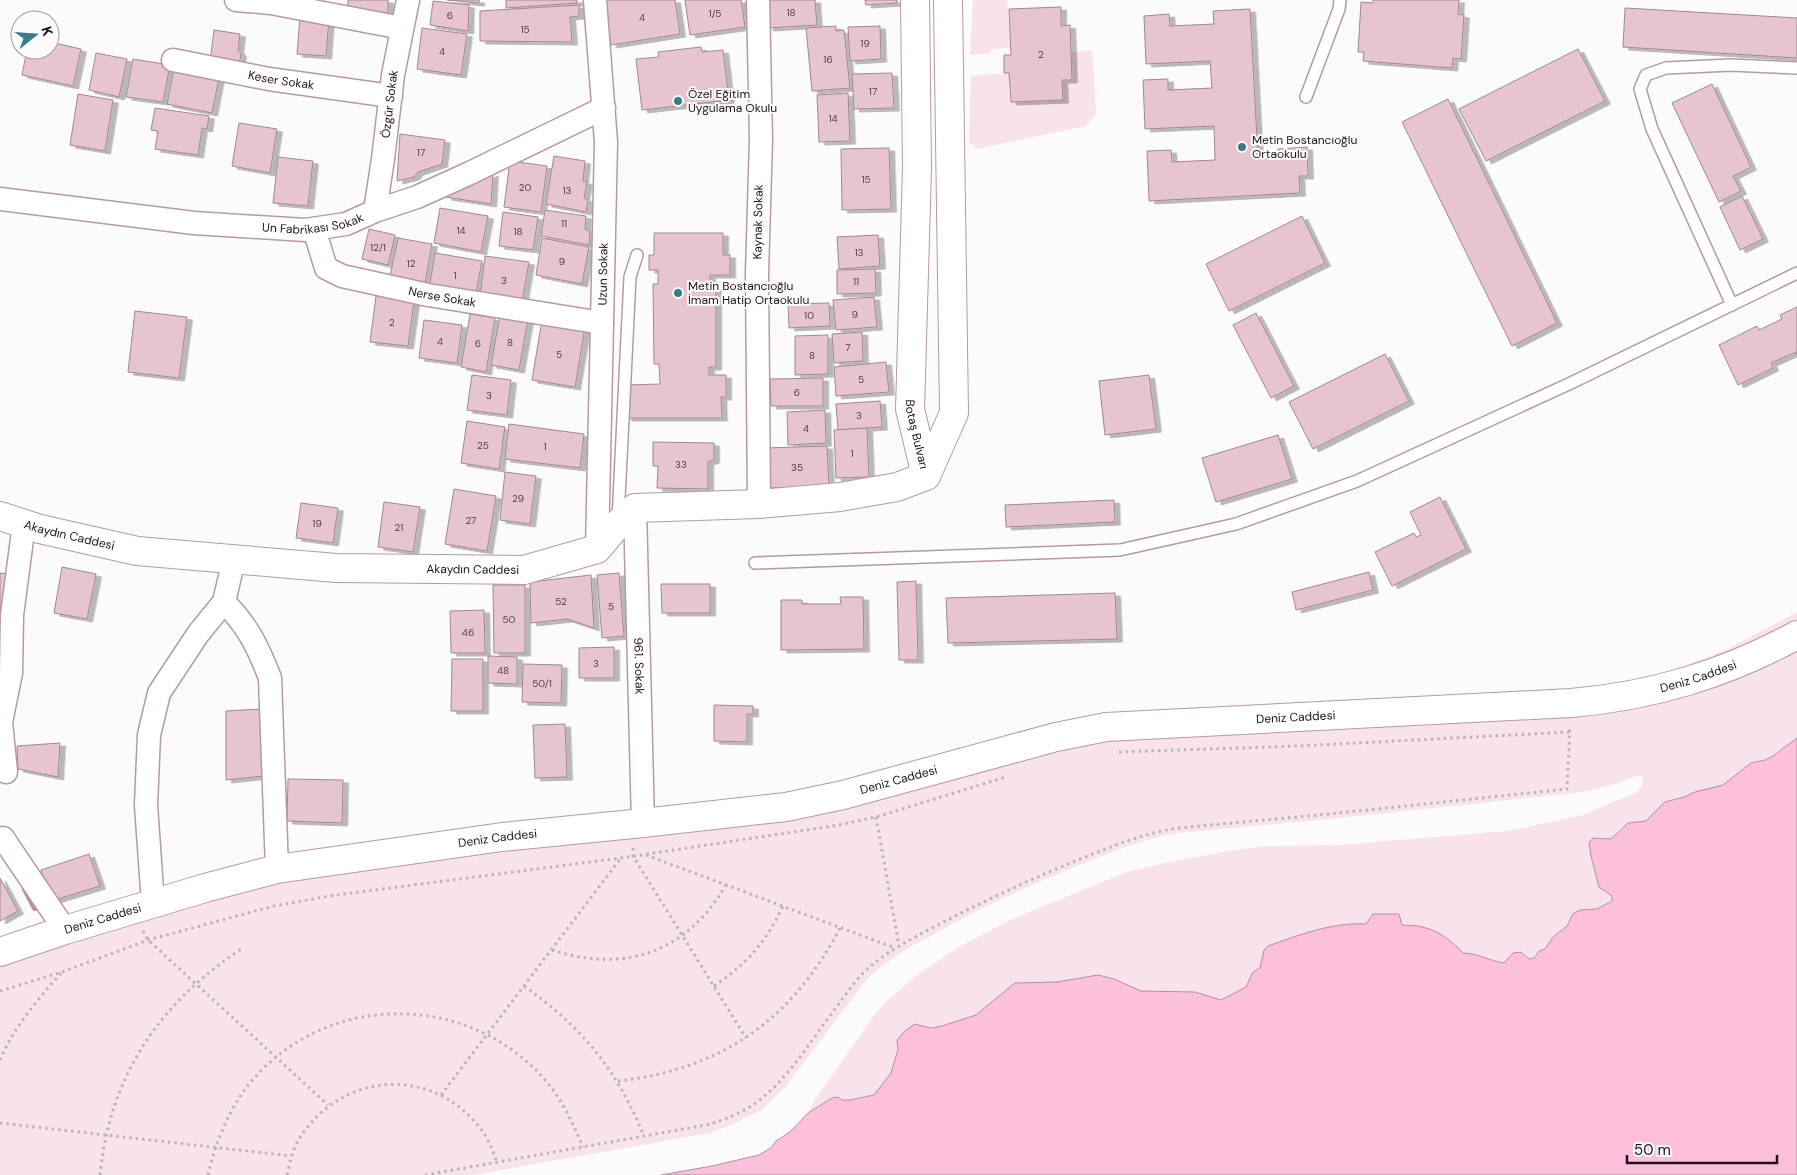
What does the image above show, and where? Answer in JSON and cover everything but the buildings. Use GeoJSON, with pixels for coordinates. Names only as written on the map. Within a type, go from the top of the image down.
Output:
{"type":"FeatureCollection","features":[{"type":"Feature","properties":{"kind":"street"},"geometry":{"type":"LineString","coordinates":[[236,0],[271,4],[402,28]]}},
{"type":"Feature","properties":{"kind":"street","name":"Özgür Sokak"},"geometry":{"type":"LineString","coordinates":[[375,211],[391,96],[408,0]]}},
{"type":"Feature","properties":{"kind":"street","name":"Uzun Sokak"},"geometry":{"type":"LineString","coordinates":[[596,0],[606,142],[597,549]]}},
{"type":"Feature","properties":{"kind":"street","name":"Kaynak Sokak"},"geometry":{"type":"LineString","coordinates":[[758,0],[760,139],[757,273],[759,504]]}},
{"type":"Feature","properties":{"kind":"street","name":"Botaş Bulvarı"},"geometry":{"type":"LineString","coordinates":[[915,0],[917,168],[910,409],[926,476]]}},
{"type":"Feature","properties":{"kind":"street","name":"Botaş Bulvarı"},"geometry":{"type":"LineString","coordinates":[[926,476],[954,413],[948,0]]}},
{"type":"Feature","properties":{"kind":"street","name":"Keser Sokak"},"geometry":{"type":"LineString","coordinates":[[173,60],[270,79],[391,96]]}},
{"type":"Feature","properties":{"kind":"street","name":"Un Fabrikası Sokak"},"geometry":{"type":"LineString","coordinates":[[0,199],[194,223],[296,230],[314,229],[346,224],[470,174],[604,108]]}},
{"type":"Feature","properties":{"kind":"street","name":"Nerse Sokak"},"geometry":{"type":"LineString","coordinates":[[314,229],[326,268],[342,276],[428,295],[602,322]]}},
{"type":"Feature","properties":{"kind":"street"},"geometry":{"type":"LineString","coordinates":[[597,549],[627,516],[840,497],[897,487],[926,476]]}},
{"type":"Feature","properties":{"kind":"street","name":"961. Sokak"},"geometry":{"type":"LineString","coordinates":[[627,516],[643,823]]}},
{"type":"Feature","properties":{"kind":"street"},"geometry":{"type":"LineString","coordinates":[[6,772],[1,722],[11,673],[12,520]]}},
{"type":"Feature","properties":{"kind":"street","name":"Akaydın Caddesi"},"geometry":{"type":"LineString","coordinates":[[12,520],[40,529],[137,551],[336,568],[524,570],[597,549]]}},
{"type":"Feature","properties":{"kind":"street"},"geometry":{"type":"LineString","coordinates":[[144,907],[149,735],[160,693],[198,634],[224,602],[234,559]]}},
{"type":"Feature","properties":{"kind":"street"},"geometry":{"type":"LineString","coordinates":[[224,602],[240,618],[259,651],[270,678],[277,869]]}},
{"type":"Feature","properties":{"kind":"street","name":"Deniz Caddesi"},"geometry":{"type":"LineString","coordinates":[[0,952],[65,930],[277,869],[502,837],[786,807],[843,795],[1056,737],[1106,727],[1571,703],[1621,698],[1699,679],[1747,660],[1797,635]]}},
{"type":"Feature","properties":{"kind":"street"},"geometry":{"type":"LineString","coordinates":[[3,838],[65,930]]}},
{"type":"Feature","properties":{"kind":"lane"},"geometry":{"type":"LineString","coordinates":[[1306,97],[1339,9],[1340,0]]}},
{"type":"Feature","properties":{"kind":"lane"},"geometry":{"type":"LineString","coordinates":[[1732,305],[1652,128],[1640,89],[1646,74],[1666,68],[1731,64],[1797,68]]}},
{"type":"Feature","properties":{"kind":"lane"},"geometry":{"type":"LineString","coordinates":[[627,516],[619,471],[630,277],[637,255]]}},
{"type":"Feature","properties":{"kind":"lane"},"geometry":{"type":"LineString","coordinates":[[755,563],[1120,550],[1236,524],[1357,480],[1571,383],[1797,273]]}},
{"type":"Feature","properties":{"kind":"path"},"geometry":{"type":"LineString","coordinates":[[424,1175],[644,1136],[725,1119],[757,1102],[779,1083],[862,975],[878,960],[897,947],[986,900],[1062,866],[1126,841],[1155,832],[1178,828],[1567,789],[1571,703]]}},
{"type":"Feature","properties":{"kind":"path"},"geometry":{"type":"LineString","coordinates":[[876,817],[897,947]]}},
{"type":"Feature","properties":{"kind":"path"},"geometry":{"type":"LineString","coordinates":[[644,855],[840,928],[897,947]]}},
{"type":"Feature","properties":{"kind":"path"},"geometry":{"type":"LineString","coordinates":[[633,856],[746,1038]]}},
{"type":"Feature","properties":{"kind":"path"},"geometry":{"type":"LineString","coordinates":[[441,1095],[621,858]]}},
{"type":"Feature","properties":{"kind":"path"},"geometry":{"type":"LineString","coordinates":[[552,950],[589,960],[609,960],[648,954],[682,936],[707,913],[726,885]]}},
{"type":"Feature","properties":{"kind":"path"},"geometry":{"type":"LineString","coordinates":[[714,986],[732,974],[753,955],[774,926],[783,906]]}},
{"type":"Feature","properties":{"kind":"path"},"geometry":{"type":"LineString","coordinates":[[144,907],[142,930],[148,940],[328,1106]]}},
{"type":"Feature","properties":{"kind":"path"},"geometry":{"type":"LineString","coordinates":[[618,1081],[671,1072],[722,1052],[746,1038],[770,1020],[797,993],[827,954],[840,928]]}},
{"type":"Feature","properties":{"kind":"path"},"geometry":{"type":"LineString","coordinates":[[100,1175],[106,1135],[114,1106],[125,1078],[139,1052],[162,1019],[196,983],[218,964],[243,948]]}},
{"type":"Feature","properties":{"kind":"path"},"geometry":{"type":"LineString","coordinates":[[0,1060],[19,1025],[39,997],[62,972]]}},
{"type":"Feature","properties":{"kind":"path"},"geometry":{"type":"LineString","coordinates":[[524,986],[567,1019],[586,1038],[618,1081],[634,1111],[644,1136]]}},
{"type":"Feature","properties":{"kind":"path"},"geometry":{"type":"LineString","coordinates":[[208,1175],[214,1147],[229,1114],[250,1083],[276,1057],[307,1036],[342,1021],[378,1014],[416,1014],[452,1021],[488,1034],[519,1055],[546,1081],[568,1112],[583,1147]]}},
{"type":"Feature","properties":{"kind":"path"},"geometry":{"type":"LineString","coordinates":[[287,1175],[291,1156],[300,1137],[313,1120],[328,1106],[345,1095],[383,1084],[403,1084],[423,1088],[441,1095],[460,1107],[476,1123],[489,1141],[498,1162]]}},
{"type":"Feature","properties":{"kind":"path"},"geometry":{"type":"LineString","coordinates":[[0,1123],[291,1156]]}},
{"type":"Feature","properties":{"kind":"shaded area"},"geometry":{"type":"Polygon","coordinates":[[[973,0],[1007,0],[1011,48],[992,49],[990,53],[970,55],[973,0]]]}},
{"type":"Feature","properties":{"kind":"shaded area"},"geometry":{"type":"Polygon","coordinates":[[[1092,50],[1096,114],[1086,126],[977,149],[969,142],[971,76],[1009,73],[1011,102],[1062,100],[1062,80],[1071,52],[1092,50]]]}},
{"type":"Feature","properties":{"kind":"shaded area"},"geometry":{"type":"Polygon","coordinates":[[[1797,612],[1797,738],[1773,756],[1751,763],[1723,785],[1665,802],[1646,821],[1622,827],[1611,839],[1599,837],[1590,843],[1591,856],[1599,887],[1612,896],[1612,901],[1597,909],[1580,910],[1570,919],[1562,931],[1553,937],[1545,949],[1536,953],[1534,958],[1529,959],[1526,955],[1510,958],[1504,963],[1494,961],[1473,954],[1463,953],[1452,941],[1420,926],[1402,925],[1372,917],[1367,924],[1341,925],[1314,931],[1264,950],[1260,968],[1253,972],[1246,987],[1221,1000],[1195,992],[1141,991],[1114,979],[1098,975],[1057,982],[1025,982],[976,1015],[942,1026],[931,1028],[923,1025],[897,1040],[898,1050],[891,1073],[874,1095],[850,1100],[832,1098],[808,1113],[814,1101],[876,1013],[916,976],[957,948],[1012,919],[1127,872],[1223,852],[1265,846],[1338,845],[1507,831],[1583,815],[1637,792],[1642,787],[1643,779],[1640,775],[1609,786],[1577,793],[1178,833],[1128,846],[1064,871],[988,905],[908,948],[867,979],[785,1087],[763,1109],[710,1133],[473,1175],[0,1175],[0,952],[205,888],[643,823],[1056,737],[1578,703],[1645,681],[1728,649],[1797,612]]]}},
{"type":"Feature","properties":{"kind":"shaded area"},"geometry":{"type":"Polygon","coordinates":[[[1797,738],[1797,1175],[661,1175],[759,1155],[771,1148],[776,1141],[790,1132],[808,1113],[832,1098],[838,1097],[842,1100],[850,1100],[874,1095],[891,1073],[898,1050],[897,1040],[906,1030],[915,1024],[931,1028],[976,1015],[1015,983],[1057,982],[1098,975],[1114,979],[1141,991],[1195,992],[1221,1000],[1246,987],[1253,972],[1260,968],[1264,950],[1268,946],[1329,927],[1366,924],[1373,914],[1399,914],[1402,925],[1420,926],[1439,933],[1463,953],[1504,963],[1513,953],[1521,952],[1529,959],[1534,958],[1539,951],[1545,949],[1553,937],[1567,926],[1573,914],[1580,910],[1597,909],[1612,901],[1612,896],[1599,887],[1589,843],[1593,838],[1611,839],[1628,823],[1646,821],[1665,802],[1723,785],[1751,763],[1773,756],[1797,738]]]}},
{"type":"Feature","properties":{"kind":"waterway"},"geometry":{"type":"LineString","coordinates":[[25,889],[35,908]]}},
{"type":"Feature","properties":{"kind":"place","name":"Özel Eğitim Uygulama Okulu"},"geometry":{"type":"Point","coordinates":[678,101]}},
{"type":"Feature","properties":{"kind":"place","name":"Metin Bostancıoğlu Ortaokulu"},"geometry":{"type":"Point","coordinates":[1242,147]}},
{"type":"Feature","properties":{"kind":"place","name":"Metin Bostancıoğlu İmam Hatip Ortaokulu"},"geometry":{"type":"Point","coordinates":[678,293]}}]}
